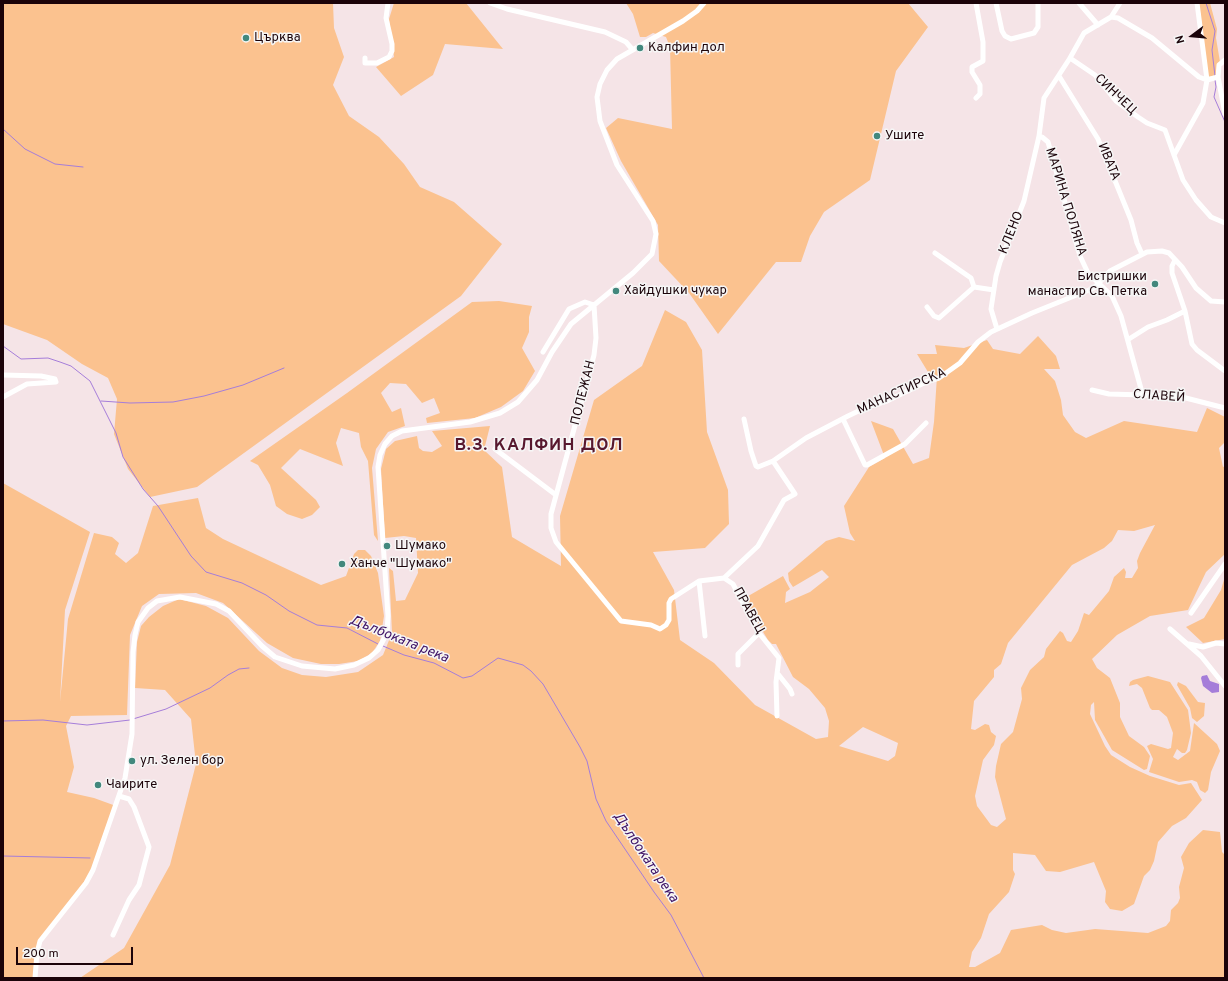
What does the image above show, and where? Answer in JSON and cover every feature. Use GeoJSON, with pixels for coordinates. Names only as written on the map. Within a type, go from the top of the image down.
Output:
{"type":"FeatureCollection","features":[{"type":"Feature","properties":{"kind":"street"},"geometry":{"type":"LineString","coordinates":[[365,58],[365,63],[377,63],[389,57],[392,52],[392,44],[386,18],[388,3]]}},
{"type":"Feature","properties":{"kind":"street"},"geometry":{"type":"LineString","coordinates":[[490,3],[507,9],[605,32],[626,42],[632,49]]}},
{"type":"Feature","properties":{"kind":"street"},"geometry":{"type":"LineString","coordinates":[[36,978],[37,953],[40,941],[46,931],[78,894],[90,876],[125,778],[130,756],[135,635],[138,622],[148,608],[157,601],[164,598],[180,596],[216,604],[229,611],[262,646],[275,657],[302,666],[335,669],[354,665],[369,658],[378,650],[387,633],[388,616],[378,467],[380,455],[385,444],[392,436],[402,431],[474,421],[500,413],[518,402],[537,380],[552,352],[571,324],[645,263],[652,254],[655,246],[656,234],[653,221],[616,165],[609,148],[598,110],[597,97],[600,84],[607,70],[617,59],[683,21],[697,11],[704,3]]}},
{"type":"Feature","properties":{"kind":"street"},"geometry":{"type":"LineString","coordinates":[[976,3],[983,42],[983,61],[972,67],[972,72],[980,85],[980,94],[976,98]]}},
{"type":"Feature","properties":{"kind":"street"},"geometry":{"type":"LineString","coordinates":[[996,3],[1002,31],[1005,36],[1011,39],[1034,33],[1038,27],[1038,3]]}},
{"type":"Feature","properties":{"kind":"street"},"geometry":{"type":"LineString","coordinates":[[1079,3],[1098,25]]}},
{"type":"Feature","properties":{"kind":"street","name":"МАРИНА ПОЛЯНА"},"geometry":{"type":"LineString","coordinates":[[1120,3],[1111,17],[1084,33],[1059,76],[1044,98],[1039,136],[1042,136],[1048,142],[1080,256],[1088,273],[1112,296],[1121,316],[1129,339],[1143,396]]}},
{"type":"Feature","properties":{"kind":"street"},"geometry":{"type":"LineString","coordinates":[[1174,155],[1203,103],[1208,80],[1197,3]]}},
{"type":"Feature","properties":{"kind":"street"},"geometry":{"type":"LineString","coordinates":[[1111,17],[1118,18],[1152,38],[1198,77],[1208,80],[1217,77]]}},
{"type":"Feature","properties":{"kind":"street","name":"СИНЧЕЦ"},"geometry":{"type":"LineString","coordinates":[[1070,58],[1094,75],[1116,100],[1138,117],[1165,130],[1181,175],[1196,200],[1211,217],[1225,223]]}},
{"type":"Feature","properties":{"kind":"street"},"geometry":{"type":"LineString","coordinates":[[1225,60],[1219,65],[1217,77],[1225,114]]}},
{"type":"Feature","properties":{"kind":"street","name":"ИВАТА"},"geometry":{"type":"LineString","coordinates":[[1059,76],[1098,139],[1131,220],[1137,243],[1142,254]]}},
{"type":"Feature","properties":{"kind":"street","name":"КЛЕНО"},"geometry":{"type":"LineString","coordinates":[[997,329],[992,309],[994,290],[1000,262],[1024,201],[1039,136]]}},
{"type":"Feature","properties":{"kind":"street","name":"МАНАСТИРСКА"},"geometry":{"type":"LineString","coordinates":[[773,461],[806,438],[867,407],[887,401],[924,383],[939,378],[960,364],[978,342],[997,329],[1086,292],[1100,283],[1110,271],[1142,254],[1162,251],[1171,255],[1196,288],[1211,300],[1225,302]]}},
{"type":"Feature","properties":{"kind":"street"},"geometry":{"type":"LineString","coordinates":[[936,253],[971,278],[974,287]]}},
{"type":"Feature","properties":{"kind":"street"},"geometry":{"type":"LineString","coordinates":[[1175,260],[1172,266],[1172,273],[1184,311],[1192,344],[1197,350],[1213,360],[1225,371]]}},
{"type":"Feature","properties":{"kind":"street"},"geometry":{"type":"LineString","coordinates":[[974,287],[994,290]]}},
{"type":"Feature","properties":{"kind":"street"},"geometry":{"type":"LineString","coordinates":[[927,307],[936,318],[939,318],[974,287]]}},
{"type":"Feature","properties":{"kind":"street"},"geometry":{"type":"LineString","coordinates":[[543,352],[569,309],[585,302],[594,305]]}},
{"type":"Feature","properties":{"kind":"street","name":"ПОЛЕЖАН"},"geometry":{"type":"LineString","coordinates":[[594,305],[596,338],[594,355],[551,514],[551,528],[556,542],[621,621],[651,625],[660,629],[666,625],[669,620],[669,603],[671,599],[699,581]]}},
{"type":"Feature","properties":{"kind":"street"},"geometry":{"type":"LineString","coordinates":[[1129,339],[1148,327],[1184,311]]}},
{"type":"Feature","properties":{"kind":"street"},"geometry":{"type":"LineString","coordinates":[[3,375],[42,376],[55,379],[56,382],[27,384],[3,397]]}},
{"type":"Feature","properties":{"kind":"street","name":"СЛАВЕЙ"},"geometry":{"type":"LineString","coordinates":[[1092,390],[1109,394],[1178,396],[1225,408]]}},
{"type":"Feature","properties":{"kind":"street"},"geometry":{"type":"LineString","coordinates":[[705,636],[699,581],[724,578],[758,546],[784,500],[795,494],[773,461],[758,467],[756,466],[746,435],[744,419]]}},
{"type":"Feature","properties":{"kind":"street"},"geometry":{"type":"LineString","coordinates":[[843,419],[865,465],[905,444],[926,423]]}},
{"type":"Feature","properties":{"kind":"street"},"geometry":{"type":"LineString","coordinates":[[495,449],[556,495]]}},
{"type":"Feature","properties":{"kind":"street"},"geometry":{"type":"LineString","coordinates":[[1191,613],[1225,564]]}},
{"type":"Feature","properties":{"kind":"street","name":"ПРАВЕЦ"},"geometry":{"type":"LineString","coordinates":[[724,578],[733,584],[759,633],[779,658],[776,688],[777,716]]}},
{"type":"Feature","properties":{"kind":"street"},"geometry":{"type":"LineString","coordinates":[[1170,629],[1201,656],[1225,686]]}},
{"type":"Feature","properties":{"kind":"street"},"geometry":{"type":"LineString","coordinates":[[738,665],[738,654],[759,633]]}},
{"type":"Feature","properties":{"kind":"street"},"geometry":{"type":"LineString","coordinates":[[1188,644],[1203,647],[1216,643],[1225,644]]}},
{"type":"Feature","properties":{"kind":"street"},"geometry":{"type":"LineString","coordinates":[[778,674],[790,689],[792,694]]}},
{"type":"Feature","properties":{"kind":"street"},"geometry":{"type":"LineString","coordinates":[[113,935],[129,900],[139,886],[150,847],[129,799],[119,796]]}},
{"type":"Feature","properties":{"kind":"shaded area"},"geometry":{"type":"Polygon","coordinates":[[[3,3],[333,3],[334,28],[344,57],[333,85],[349,116],[379,137],[404,164],[420,187],[454,202],[502,244],[461,296],[197,487],[150,497],[128,469],[114,434],[117,399],[108,378],[82,364],[47,340],[3,324],[3,3]]]}},
{"type":"Feature","properties":{"kind":"shaded area"},"geometry":{"type":"Polygon","coordinates":[[[394,3],[466,3],[503,49],[445,44],[433,75],[401,96],[376,67],[394,57],[389,19],[394,3]]]}},
{"type":"Feature","properties":{"kind":"shaded area"},"geometry":{"type":"Polygon","coordinates":[[[626,3],[908,3],[928,27],[896,71],[870,180],[824,212],[810,236],[801,262],[776,262],[718,334],[689,293],[659,261],[658,225],[621,161],[606,128],[618,118],[672,129],[670,47],[666,37],[653,33],[646,37],[640,37],[633,14],[626,3]]]}},
{"type":"Feature","properties":{"kind":"shaded area"},"geometry":{"type":"Polygon","coordinates":[[[1199,3],[1210,3],[1217,29],[1216,38],[1220,62],[1216,75],[1208,77],[1199,3]]]}},
{"type":"Feature","properties":{"kind":"shaded area"},"geometry":{"type":"Polygon","coordinates":[[[499,301],[532,306],[529,317],[529,332],[522,348],[535,371],[523,391],[501,407],[475,418],[427,423],[426,418],[440,413],[434,398],[422,403],[406,384],[390,383],[381,393],[392,412],[401,408],[405,426],[388,432],[376,449],[372,468],[378,541],[374,535],[368,461],[361,447],[359,433],[341,428],[336,443],[343,466],[300,449],[281,468],[316,500],[320,507],[312,515],[302,519],[287,514],[276,506],[270,485],[258,465],[250,461],[472,302],[499,301]]]}},
{"type":"Feature","properties":{"kind":"shaded area"},"geometry":{"type":"Polygon","coordinates":[[[665,310],[686,322],[702,350],[707,432],[728,490],[729,524],[705,548],[653,552],[674,590],[680,640],[714,663],[755,705],[816,739],[828,737],[829,721],[825,708],[809,689],[793,677],[776,644],[772,644],[768,640],[743,599],[783,576],[790,589],[786,592],[785,603],[810,592],[829,577],[822,570],[793,587],[789,581],[788,573],[826,541],[839,537],[855,541],[850,533],[844,506],[869,467],[885,458],[871,421],[893,429],[913,464],[929,458],[934,422],[937,376],[928,372],[917,354],[937,354],[935,345],[964,348],[987,340],[993,349],[1020,354],[1038,336],[1056,356],[1060,369],[1044,369],[1055,381],[1061,400],[1063,415],[1075,432],[1086,438],[1124,421],[1197,432],[1207,408],[1225,417],[1225,442],[1219,448],[1223,467],[1225,466],[1225,554],[1206,572],[1188,610],[1150,616],[1117,635],[1092,659],[1097,668],[1110,678],[1120,703],[1120,717],[1129,736],[1144,747],[1150,756],[1147,769],[1144,770],[1112,750],[1095,720],[1094,702],[1091,705],[1090,714],[1105,746],[1111,755],[1130,767],[1150,776],[1179,785],[1191,783],[1202,800],[1186,818],[1172,826],[1158,842],[1154,861],[1150,870],[1144,876],[1134,904],[1122,911],[1110,909],[1105,902],[1106,891],[1094,862],[1060,872],[1046,871],[1035,855],[1013,853],[1013,870],[1015,874],[1009,892],[989,914],[981,938],[972,952],[969,967],[975,967],[1000,953],[1011,930],[1042,925],[1052,930],[1066,933],[1095,929],[1148,933],[1166,926],[1170,921],[1171,910],[1178,903],[1180,898],[1179,887],[1184,868],[1181,857],[1189,843],[1203,830],[1220,832],[1222,852],[1225,855],[1225,978],[80,978],[124,948],[170,865],[196,764],[191,719],[165,690],[135,688],[137,642],[141,626],[149,617],[163,606],[179,599],[206,606],[228,618],[259,651],[282,668],[302,675],[326,677],[358,672],[383,655],[392,633],[389,568],[393,571],[396,601],[405,600],[418,573],[416,538],[404,536],[385,538],[381,469],[386,449],[395,441],[417,436],[419,448],[423,451],[432,452],[442,446],[432,431],[490,426],[484,450],[502,467],[512,537],[561,566],[560,516],[594,400],[642,366],[665,310]],[[1155,525],[1134,531],[1118,530],[1112,541],[1104,548],[1072,565],[1008,643],[1001,664],[994,670],[994,677],[974,701],[971,729],[975,730],[985,724],[989,725],[991,732],[996,736],[994,745],[983,760],[975,796],[977,806],[991,825],[997,827],[1006,819],[995,777],[996,766],[1001,744],[1013,732],[1022,699],[1021,688],[1030,670],[1044,657],[1046,649],[1060,631],[1063,633],[1067,641],[1071,642],[1078,631],[1084,613],[1089,615],[1109,591],[1114,577],[1124,568],[1126,572],[1125,578],[1132,578],[1138,568],[1137,561],[1140,553],[1155,525]],[[863,727],[839,746],[888,761],[895,756],[898,743],[863,727]]]}},
{"type":"Feature","properties":{"kind":"shaded area"},"geometry":{"type":"Polygon","coordinates":[[[3,483],[90,532],[65,610],[60,702],[68,619],[94,533],[112,537],[119,543],[115,554],[126,563],[138,553],[153,506],[198,498],[206,528],[223,539],[321,585],[346,576],[354,554],[358,550],[365,550],[371,556],[378,573],[384,616],[380,641],[372,653],[358,661],[339,664],[321,664],[293,658],[267,643],[223,603],[196,593],[159,594],[142,606],[130,635],[127,715],[71,716],[66,726],[74,767],[67,792],[94,798],[116,806],[93,870],[40,941],[35,978],[3,978],[3,483]]]}},
{"type":"Feature","properties":{"kind":"shaded area"},"geometry":{"type":"Polygon","coordinates":[[[1225,576],[1225,639],[1203,643],[1186,627],[1204,618],[1221,590],[1225,576]]]}},
{"type":"Feature","properties":{"kind":"shaded area"},"geometry":{"type":"Polygon","coordinates":[[[1207,675],[1210,681],[1219,684],[1219,692],[1212,693],[1203,686],[1201,678],[1202,676],[1207,675]]]}},
{"type":"Feature","properties":{"kind":"shaded area"},"geometry":{"type":"Polygon","coordinates":[[[1148,676],[1170,682],[1188,710],[1191,733],[1187,750],[1185,753],[1182,753],[1177,749],[1173,757],[1178,760],[1190,751],[1194,723],[1217,744],[1220,751],[1211,772],[1208,790],[1205,793],[1200,790],[1197,782],[1192,780],[1179,782],[1149,772],[1153,759],[1147,746],[1151,744],[1168,749],[1171,748],[1173,733],[1167,717],[1159,710],[1152,710],[1150,708],[1142,688],[1137,684],[1129,686],[1130,682],[1133,680],[1148,676]]]}},
{"type":"Feature","properties":{"kind":"shaded area"},"geometry":{"type":"Polygon","coordinates":[[[1178,682],[1186,686],[1198,702],[1205,703],[1204,716],[1197,722],[1192,718],[1190,708],[1177,685],[1178,682]]]}},
{"type":"Feature","properties":{"kind":"waterway"},"geometry":{"type":"LineString","coordinates":[[1206,3],[1215,31],[1212,50],[1215,76]]}},
{"type":"Feature","properties":{"kind":"waterway"},"geometry":{"type":"LineString","coordinates":[[1215,80],[1216,87],[1214,97],[1225,122]]}},
{"type":"Feature","properties":{"kind":"waterway"},"geometry":{"type":"LineString","coordinates":[[3,129],[25,149],[55,164],[83,167]]}},
{"type":"Feature","properties":{"kind":"waterway","name":"Дълбоката река"},"geometry":{"type":"LineString","coordinates":[[3,346],[21,359],[48,358],[71,366],[90,381],[116,433],[123,457],[143,489],[158,506],[191,556],[206,572],[242,583],[266,595],[289,611],[317,625],[347,628],[378,644]]}},
{"type":"Feature","properties":{"kind":"waterway"},"geometry":{"type":"LineString","coordinates":[[101,401],[130,403],[173,402],[204,396],[243,385],[284,368]]}},
{"type":"Feature","properties":{"kind":"waterway","name":"Дълбоката река"},"geometry":{"type":"LineString","coordinates":[[383,646],[404,655],[434,663],[463,678],[472,676],[498,658],[523,665],[531,671],[543,684],[580,747],[587,761],[596,799],[606,821],[671,915],[704,978]]}},
{"type":"Feature","properties":{"kind":"waterway"},"geometry":{"type":"LineString","coordinates":[[133,719],[166,709],[210,688],[239,669],[249,668]]}},
{"type":"Feature","properties":{"kind":"waterway"},"geometry":{"type":"LineString","coordinates":[[3,721],[43,720],[87,725],[130,720]]}},
{"type":"Feature","properties":{"kind":"waterway"},"geometry":{"type":"LineString","coordinates":[[3,856],[90,858]]}},
{"type":"Feature","properties":{"kind":"place","name":"Църква"},"geometry":{"type":"Point","coordinates":[246,38]}},
{"type":"Feature","properties":{"kind":"place","name":"Калфин дол"},"geometry":{"type":"Point","coordinates":[640,48]}},
{"type":"Feature","properties":{"kind":"place","name":"Ушите"},"geometry":{"type":"Point","coordinates":[877,136]}},
{"type":"Feature","properties":{"kind":"place","name":"Бистришки манастир Св. Петка"},"geometry":{"type":"Point","coordinates":[1155,284]}},
{"type":"Feature","properties":{"kind":"place","name":"Хайдушки чукар"},"geometry":{"type":"Point","coordinates":[616,291]}},
{"type":"Feature","properties":{"kind":"place","name":"Шумако"},"geometry":{"type":"Point","coordinates":[387,546]}},
{"type":"Feature","properties":{"kind":"place","name":"Ханче \"Шумако\""},"geometry":{"type":"Point","coordinates":[342,564]}},
{"type":"Feature","properties":{"kind":"place","name":"ул. Зелен бор"},"geometry":{"type":"Point","coordinates":[132,761]}},
{"type":"Feature","properties":{"kind":"place","name":"Чаирите"},"geometry":{"type":"Point","coordinates":[98,785]}},
{"type":"Feature","properties":{"kind":"district","name":"В.З. КАЛФИН ДОЛ"},"geometry":{"type":"Point","coordinates":[539,447]}}]}
